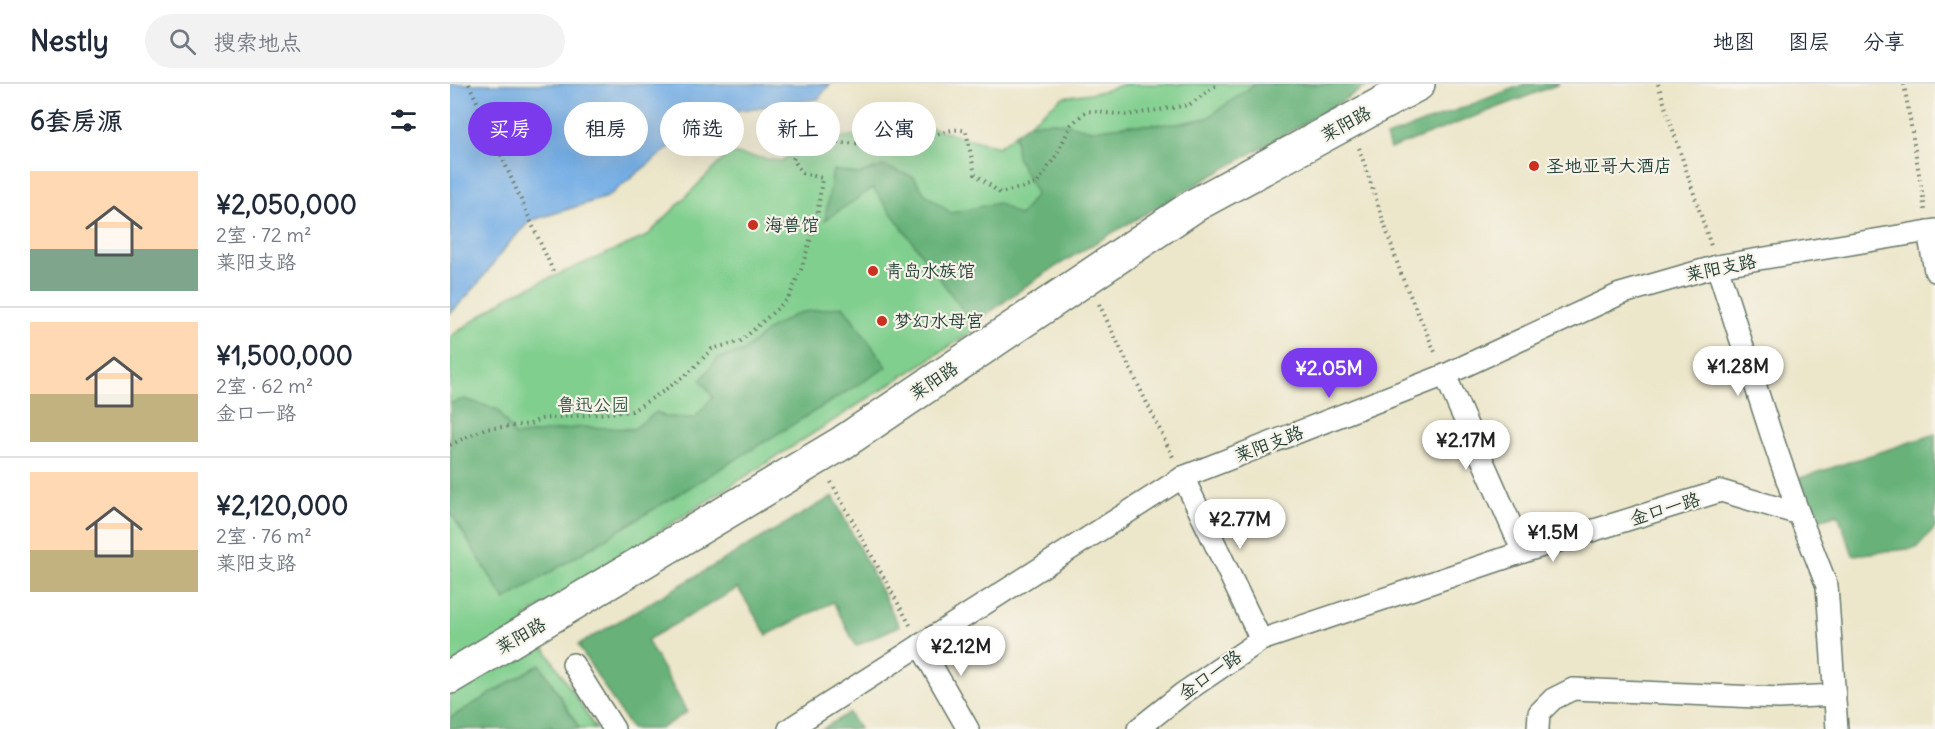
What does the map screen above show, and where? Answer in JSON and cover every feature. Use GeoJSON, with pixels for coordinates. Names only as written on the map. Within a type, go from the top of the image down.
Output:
{"type":"FeatureCollection","features":[{"type":"Feature","properties":{"kind":"main road","name":"莱阳路"},"geometry":{"type":"LineString","coordinates":[[450,677],[818,458],[1196,205],[1418,84]]}},
{"type":"Feature","properties":{"kind":"street","name":"莱阳支路"},"geometry":{"type":"LineString","coordinates":[[789,729],[1183,477],[1445,375],[1620,294],[1717,266],[1932,231]]}},
{"type":"Feature","properties":{"kind":"street"},"geometry":{"type":"LineString","coordinates":[[1932,231],[1935,271]]}},
{"type":"Feature","properties":{"kind":"street"},"geometry":{"type":"LineString","coordinates":[[1717,266],[1770,434],[1827,586],[1837,729]]}},
{"type":"Feature","properties":{"kind":"street"},"geometry":{"type":"LineString","coordinates":[[1445,375],[1523,552]]}},
{"type":"Feature","properties":{"kind":"street"},"geometry":{"type":"LineString","coordinates":[[1183,477],[1261,640]]}},
{"type":"Feature","properties":{"kind":"street","name":"金口一路"},"geometry":{"type":"LineString","coordinates":[[1138,729],[1182,694],[1261,640],[1523,552],[1721,491],[1799,514]]}},
{"type":"Feature","properties":{"kind":"street"},"geometry":{"type":"LineString","coordinates":[[920,645],[969,729]]}},
{"type":"Feature","properties":{"kind":"street"},"geometry":{"type":"LineString","coordinates":[[573,664],[614,729]]}},
{"type":"Feature","properties":{"kind":"street"},"geometry":{"type":"LineString","coordinates":[[1538,729],[1539,713],[1553,699],[1573,689],[1779,698],[1835,695]]}},
{"type":"Feature","properties":{"kind":"path"},"geometry":{"type":"LineString","coordinates":[[469,84],[553,271]]}},
{"type":"Feature","properties":{"kind":"path"},"geometry":{"type":"LineString","coordinates":[[450,445],[484,429],[530,424],[540,419],[632,411],[690,372],[712,349],[741,340],[788,298],[801,270],[817,218],[822,178],[802,173],[793,159],[798,149],[809,141],[879,144],[920,141],[956,128],[966,131],[975,174],[1000,194],[1037,184],[1057,154],[1071,126],[1086,111],[1128,115],[1189,105],[1218,84]]}},
{"type":"Feature","properties":{"kind":"path"},"geometry":{"type":"LineString","coordinates":[[1658,84],[1717,266]]}},
{"type":"Feature","properties":{"kind":"path"},"geometry":{"type":"LineString","coordinates":[[1904,84],[1932,231]]}},
{"type":"Feature","properties":{"kind":"path"},"geometry":{"type":"LineString","coordinates":[[1351,121],[1402,277],[1445,375]]}},
{"type":"Feature","properties":{"kind":"path"},"geometry":{"type":"LineString","coordinates":[[1086,279],[1183,477]]}},
{"type":"Feature","properties":{"kind":"path"},"geometry":{"type":"LineString","coordinates":[[818,458],[920,645]]}},
{"type":"Feature","properties":{"kind":"green space","name":"鲁迅公园"},"geometry":{"type":"Polygon","coordinates":[[[1125,84],[1348,84],[973,310],[983,325],[525,617],[596,729],[450,729],[450,337],[511,295],[647,236],[726,156],[744,155],[781,161],[790,156],[840,156],[840,138],[852,136],[852,156],[936,156],[936,129],[998,147],[1063,97],[1103,91],[1125,84]]]}},
{"type":"Feature","properties":{"kind":"green space"},"geometry":{"type":"Polygon","coordinates":[[[1255,84],[1370,84],[1084,249],[973,324],[873,188],[825,220],[833,170],[859,174],[883,166],[914,177],[924,193],[951,213],[998,203],[1020,216],[1036,194],[1017,157],[1015,134],[1030,123],[1057,122],[1092,130],[1129,125],[1177,124],[1207,118],[1255,84]]]}},
{"type":"Feature","properties":{"kind":"green space"},"geometry":{"type":"Polygon","coordinates":[[[1525,84],[1559,84],[1390,149],[1386,137],[1525,84]]]}},
{"type":"Feature","properties":{"kind":"green space"},"geometry":{"type":"Polygon","coordinates":[[[843,306],[887,367],[505,600],[450,512],[450,403],[465,399],[498,410],[515,436],[582,427],[633,429],[657,412],[665,417],[695,418],[713,397],[701,380],[718,358],[742,352],[772,327],[798,313],[843,306]]]}},
{"type":"Feature","properties":{"kind":"green space"},"geometry":{"type":"Polygon","coordinates":[[[1935,434],[1935,528],[1917,548],[1853,555],[1838,514],[1812,522],[1797,479],[1935,434]]]}},
{"type":"Feature","properties":{"kind":"green space"},"geometry":{"type":"Polygon","coordinates":[[[833,496],[899,626],[856,646],[833,602],[767,635],[738,588],[647,640],[687,712],[660,729],[631,729],[578,645],[833,496]]]}},
{"type":"Feature","properties":{"kind":"green space"},"geometry":{"type":"Polygon","coordinates":[[[540,664],[580,729],[552,729],[550,725],[542,729],[450,729],[450,718],[540,664]]]}},
{"type":"Feature","properties":{"kind":"green space"},"geometry":{"type":"Polygon","coordinates":[[[849,713],[859,729],[822,729],[849,713]]]}},
{"type":"Feature","properties":{"kind":"water"},"geometry":{"type":"Polygon","coordinates":[[[450,84],[830,84],[818,99],[797,102],[756,102],[756,108],[744,110],[744,102],[660,102],[660,155],[607,197],[530,221],[450,314],[450,84]]]}},
{"type":"Feature","properties":{"kind":"place","name":"圣地亚哥大酒店"},"geometry":{"type":"Point","coordinates":[1534,166]}},
{"type":"Feature","properties":{"kind":"place","name":"海兽馆"},"geometry":{"type":"Point","coordinates":[753,225]}},
{"type":"Feature","properties":{"kind":"place","name":"青岛水族馆"},"geometry":{"type":"Point","coordinates":[873,271]}},
{"type":"Feature","properties":{"kind":"place","name":"梦幻水母宫"},"geometry":{"type":"Point","coordinates":[882,321]}}]}
